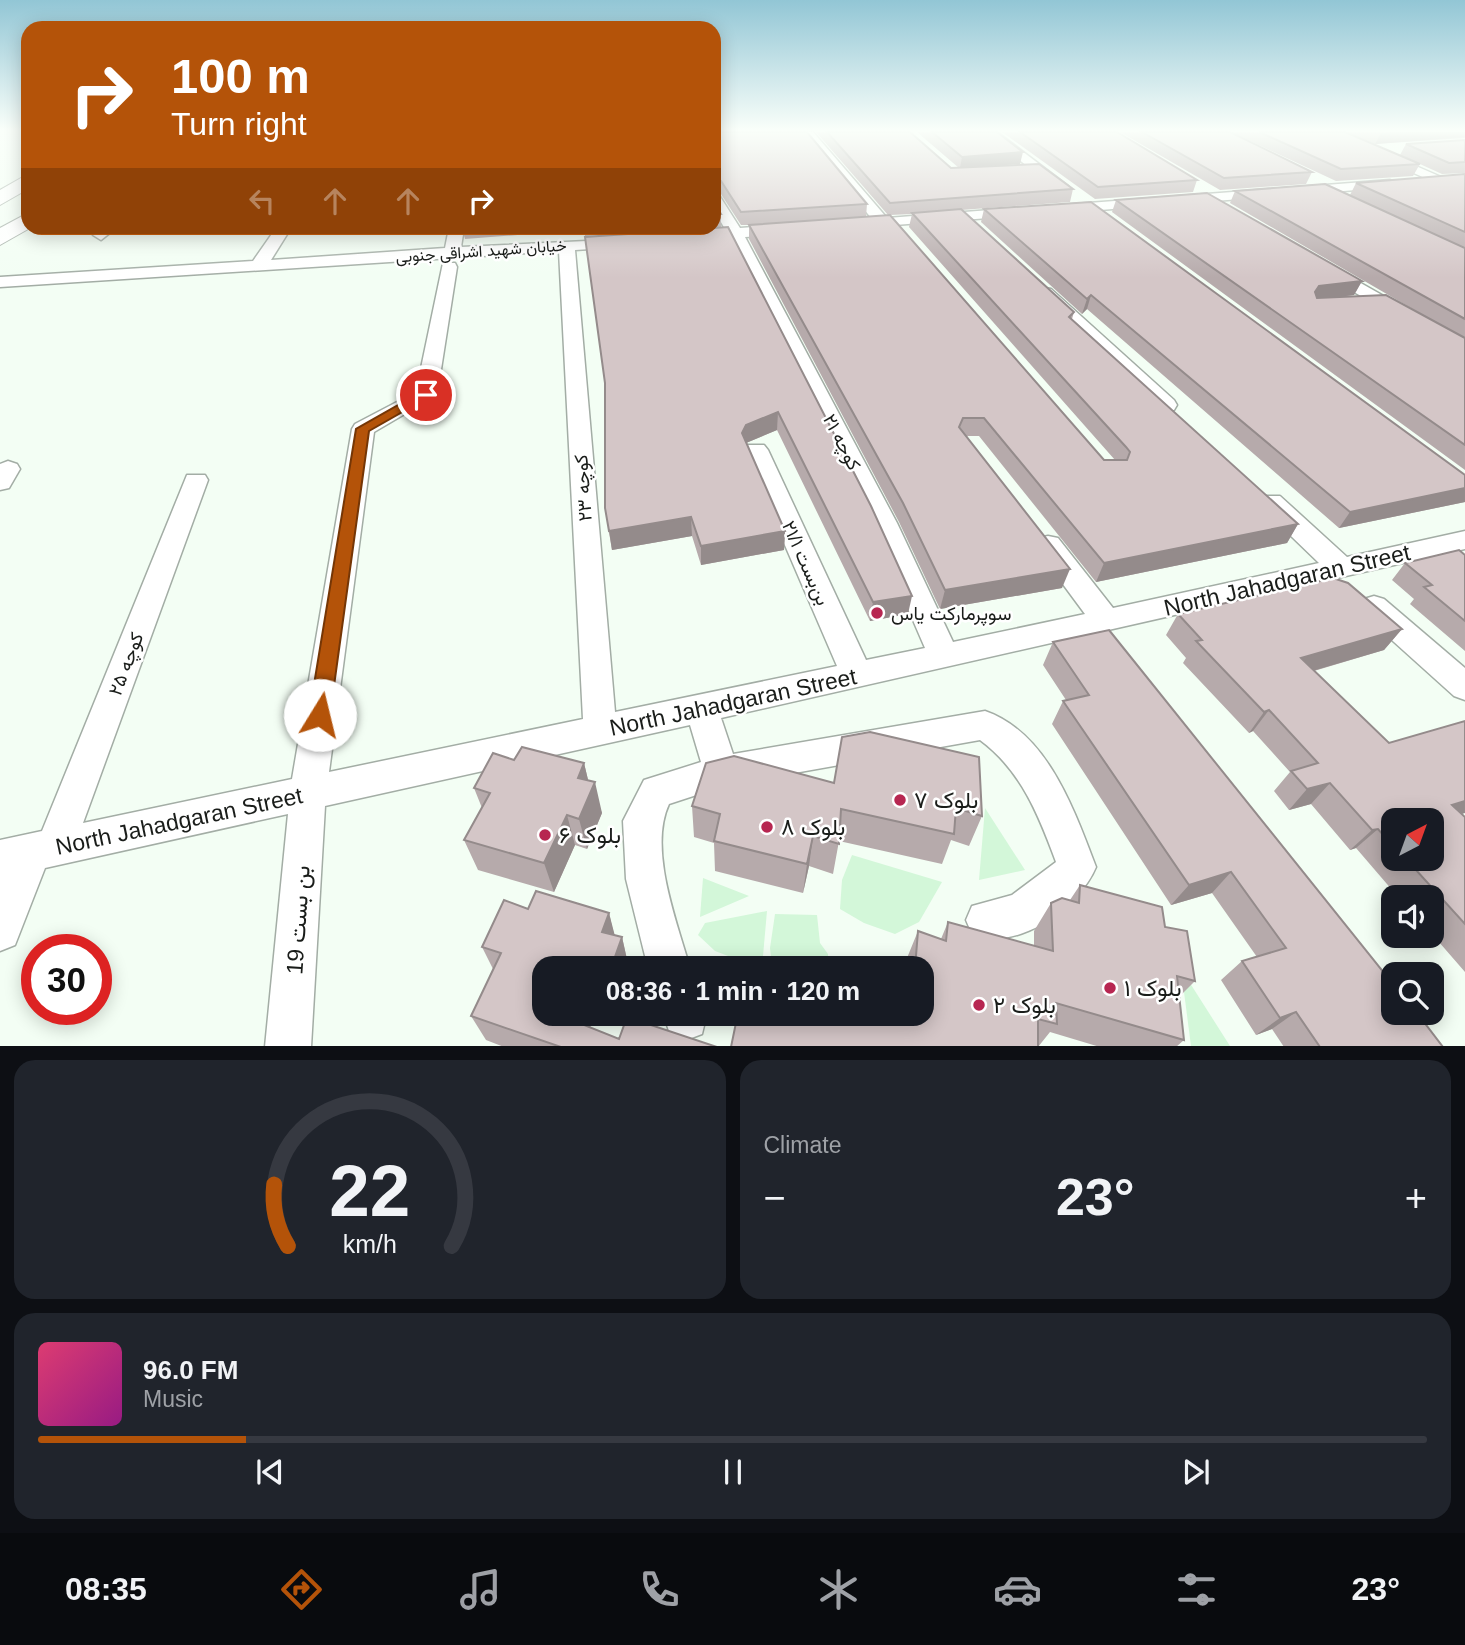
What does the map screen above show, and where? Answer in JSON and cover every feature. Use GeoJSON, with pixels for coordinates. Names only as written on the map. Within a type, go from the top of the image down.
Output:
{"type":"FeatureCollection","features":[{"type":"Feature","properties":{"kind":"street"},"geometry":{"type":"LineString","coordinates":[[849,181],[888,223],[911,243]]}},
{"type":"Feature","properties":{"kind":"street"},"geometry":{"type":"LineString","coordinates":[[1054,181],[1110,223]]}},
{"type":"Feature","properties":{"kind":"street"},"geometry":{"type":"LineString","coordinates":[[1314,181],[1346,201]]}},
{"type":"Feature","properties":{"kind":"street"},"geometry":{"type":"LineString","coordinates":[[843,226],[1087,207],[1206,193],[1445,183],[1440,181]]}},
{"type":"Feature","properties":{"kind":"street"},"geometry":{"type":"LineString","coordinates":[[0,186],[21,183]]}},
{"type":"Feature","properties":{"kind":"street"},"geometry":{"type":"LineString","coordinates":[[0,200],[21,185]]}},
{"type":"Feature","properties":{"kind":"street"},"geometry":{"type":"LineString","coordinates":[[1206,193],[1229,212]]}},
{"type":"Feature","properties":{"kind":"street","name":"کوچه ۲۱"},"geometry":{"type":"LineString","coordinates":[[721,210],[884,523],[943,654]]}},
{"type":"Feature","properties":{"kind":"street"},"geometry":{"type":"LineString","coordinates":[[962,216],[983,235]]}},
{"type":"Feature","properties":{"kind":"street"},"geometry":{"type":"LineString","coordinates":[[0,238],[21,224]]}},
{"type":"Feature","properties":{"kind":"street"},"geometry":{"type":"LineString","coordinates":[[721,234],[802,228]]}},
{"type":"Feature","properties":{"kind":"street"},"geometry":{"type":"LineString","coordinates":[[258,265],[278,235]]}},
{"type":"Feature","properties":{"kind":"street"},"geometry":{"type":"LineString","coordinates":[[451,260],[455,235]]}},
{"type":"Feature","properties":{"kind":"street","name":"خیابان شهید اشراقی جنوبی"},"geometry":{"type":"LineString","coordinates":[[0,282],[258,265],[451,260],[567,246],[628,235]]}},
{"type":"Feature","properties":{"kind":"street"},"geometry":{"type":"LineString","coordinates":[[672,238],[710,235]]}},
{"type":"Feature","properties":{"kind":"street","name":"کوچه ۲۳"},"geometry":{"type":"LineString","coordinates":[[567,246],[600,731]]}},
{"type":"Feature","properties":{"kind":"street","name":"بن بست 19"},"geometry":{"type":"LineString","coordinates":[[288,1046],[308,793],[363,429],[426,395],[451,260]]}},
{"type":"Feature","properties":{"kind":"street"},"geometry":{"type":"LineString","coordinates":[[1311,260],[1465,349]]}},
{"type":"Feature","properties":{"kind":"street"},"geometry":{"type":"LineString","coordinates":[[1034,283],[1178,416]]}},
{"type":"Feature","properties":{"kind":"street"},"geometry":{"type":"LineString","coordinates":[[1344,304],[1381,301]]}},
{"type":"Feature","properties":{"kind":"street","name":"بن‌بست ۲۱/۱"},"geometry":{"type":"LineString","coordinates":[[756,450],[857,675]]}},
{"type":"Feature","properties":{"kind":"street","name":"کوچه ۲۵"},"geometry":{"type":"LineString","coordinates":[[29,853],[196,480]]}},
{"type":"Feature","properties":{"kind":"street"},"geometry":{"type":"LineString","coordinates":[[1260,492],[1337,569],[1465,687]]}},
{"type":"Feature","properties":{"kind":"street"},"geometry":{"type":"LineString","coordinates":[[1034,527],[1128,654]]}},
{"type":"Feature","properties":{"kind":"street","name":"North Jahadgaran Street"},"geometry":{"type":"LineString","coordinates":[[29,853],[702,709],[1465,540]]}},
{"type":"Feature","properties":{"kind":"street"},"geometry":{"type":"LineString","coordinates":[[702,709],[721,771]]}},
{"type":"Feature","properties":{"kind":"street"},"geometry":{"type":"LineString","coordinates":[[666,956],[646,879],[642,821],[657,792],[721,771],[985,725],[1007,738],[1052,800],[1077,867],[1056,892],[1004,920],[986,920]]}},
{"type":"Feature","properties":{"kind":"street"},"geometry":{"type":"LineString","coordinates":[[0,930],[29,853]]}},
{"type":"Feature","properties":{"kind":"green space"},"geometry":{"type":"Polygon","coordinates":[[[985,808],[1025,870],[979,880],[985,808]]]}},
{"type":"Feature","properties":{"kind":"green space"},"geometry":{"type":"Polygon","coordinates":[[[852,855],[942,882],[919,922],[895,934],[864,923],[840,909],[842,880],[852,855]]]}},
{"type":"Feature","properties":{"kind":"green space"},"geometry":{"type":"Polygon","coordinates":[[[703,878],[749,896],[700,917],[703,878]]]}},
{"type":"Feature","properties":{"kind":"green space"},"geometry":{"type":"Polygon","coordinates":[[[767,911],[763,956],[728,956],[715,951],[698,935],[705,923],[767,911]]]}},
{"type":"Feature","properties":{"kind":"green space"},"geometry":{"type":"Polygon","coordinates":[[[775,914],[817,915],[820,943],[828,956],[771,956],[775,914]]]}},
{"type":"Feature","properties":{"kind":"green space"},"geometry":{"type":"Polygon","coordinates":[[[1181,969],[1230,1046],[1191,1046],[1181,969]]]}},
{"type":"Feature","properties":{"kind":"building"},"geometry":{"type":"Polygon","coordinates":[[[721,181],[848,181],[867,204],[741,212],[721,181]]]}},
{"type":"Feature","properties":{"kind":"building"},"geometry":{"type":"Polygon","coordinates":[[[870,181],[1062,181],[1073,189],[890,203],[870,181]]]}},
{"type":"Feature","properties":{"kind":"building"},"geometry":{"type":"Polygon","coordinates":[[[1089,181],[1185,181],[1098,187],[1089,181]]]}},
{"type":"Feature","properties":{"kind":"building"},"geometry":{"type":"Polygon","coordinates":[[[1465,181],[1465,232],[1356,183],[1465,181]]]}},
{"type":"Feature","properties":{"kind":"building"},"geometry":{"type":"Polygon","coordinates":[[[1325,184],[1465,248],[1465,319],[1235,191],[1325,184]]]}},
{"type":"Feature","properties":{"kind":"building"},"geometry":{"type":"Polygon","coordinates":[[[1207,193],[1362,281],[1319,286],[1315,292],[1317,298],[1386,295],[1465,338],[1465,445],[1116,200],[1207,193]]]}},
{"type":"Feature","properties":{"kind":"building"},"geometry":{"type":"Polygon","coordinates":[[[1091,202],[1465,475],[1465,488],[1350,512],[1091,295],[1087,299],[984,209],[1091,202]]]}},
{"type":"Feature","properties":{"kind":"building"},"geometry":{"type":"Polygon","coordinates":[[[961,209],[1074,312],[1069,317],[1298,524],[1104,563],[984,418],[963,418],[959,427],[1070,569],[945,590],[903,503],[749,225],[890,215],[1104,460],[1127,460],[1130,452],[1126,447],[912,213],[961,209]]]}},
{"type":"Feature","properties":{"kind":"building"},"geometry":{"type":"Polygon","coordinates":[[[721,227],[728,227],[871,506],[912,596],[873,602],[778,412],[746,425],[742,433],[785,531],[701,546],[691,517],[609,531],[605,508],[605,383],[585,237],[721,235],[721,227]]]}},
{"type":"Feature","properties":{"kind":"building"},"geometry":{"type":"Polygon","coordinates":[[[1459,550],[1465,555],[1465,621],[1424,587],[1432,585],[1405,563],[1459,550]]]}},
{"type":"Feature","properties":{"kind":"building"},"geometry":{"type":"Polygon","coordinates":[[[1333,578],[1348,583],[1402,629],[1301,658],[1389,743],[1465,721],[1465,801],[1452,805],[1465,817],[1465,924],[1444,901],[1444,885],[1430,885],[1418,872],[1444,872],[1444,808],[1381,808],[1381,832],[1378,829],[1372,830],[1330,783],[1307,789],[1291,771],[1318,763],[1269,710],[1264,712],[1196,641],[1202,640],[1178,614],[1333,578]]]}},
{"type":"Feature","properties":{"kind":"building"},"geometry":{"type":"Polygon","coordinates":[[[1109,630],[1381,969],[1381,1025],[1426,1025],[1442,1046],[1319,1046],[1296,1012],[1280,1018],[1242,961],[1286,948],[1231,872],[1189,885],[1063,701],[1089,695],[1053,642],[1109,630]]]}},
{"type":"Feature","properties":{"kind":"building"},"geometry":{"type":"Polygon","coordinates":[[[870,732],[979,757],[982,816],[956,808],[954,834],[841,809],[839,844],[813,836],[807,864],[714,841],[720,814],[692,806],[706,763],[734,756],[834,783],[842,737],[870,732]]]}},
{"type":"Feature","properties":{"kind":"building"},"geometry":{"type":"Polygon","coordinates":[[[522,747],[584,763],[578,778],[595,782],[579,819],[567,815],[544,863],[464,840],[490,793],[474,788],[493,753],[514,760],[522,747]]]}},
{"type":"Feature","properties":{"kind":"building"},"geometry":{"type":"Polygon","coordinates":[[[1080,885],[1162,907],[1165,927],[1187,931],[1195,981],[1177,976],[1184,1040],[1056,1003],[1057,1024],[1038,1019],[1038,1046],[731,1046],[735,1026],[934,1026],[934,956],[916,956],[918,931],[946,941],[948,922],[1053,951],[1051,903],[1062,898],[1079,903],[1080,885]]]}},
{"type":"Feature","properties":{"kind":"building"},"geometry":{"type":"Polygon","coordinates":[[[536,891],[609,913],[602,932],[622,937],[615,956],[532,956],[532,1026],[586,1026],[619,1039],[624,1026],[654,1026],[714,1046],[558,1046],[471,1016],[501,953],[482,947],[504,900],[528,909],[536,891]]]}},
{"type":"Feature","properties":{"kind":"place","name":"سوپرمارکت یاس"},"geometry":{"type":"Point","coordinates":[877,613]}},
{"type":"Feature","properties":{"kind":"place","name":"بلوک ۷"},"geometry":{"type":"Point","coordinates":[900,800]}},
{"type":"Feature","properties":{"kind":"place","name":"بلوک ۸"},"geometry":{"type":"Point","coordinates":[767,827]}},
{"type":"Feature","properties":{"kind":"place","name":"بلوک ۶"},"geometry":{"type":"Point","coordinates":[545,835]}},
{"type":"Feature","properties":{"kind":"place","name":"بلوک ۱"},"geometry":{"type":"Point","coordinates":[1110,988]}},
{"type":"Feature","properties":{"kind":"place","name":"بلوک ۲"},"geometry":{"type":"Point","coordinates":[979,1005]}},
{"type":"Feature","properties":{"kind":"route"},"geometry":{"type":"LineString","coordinates":[[320,715],[363,429],[426,395]]}}]}
